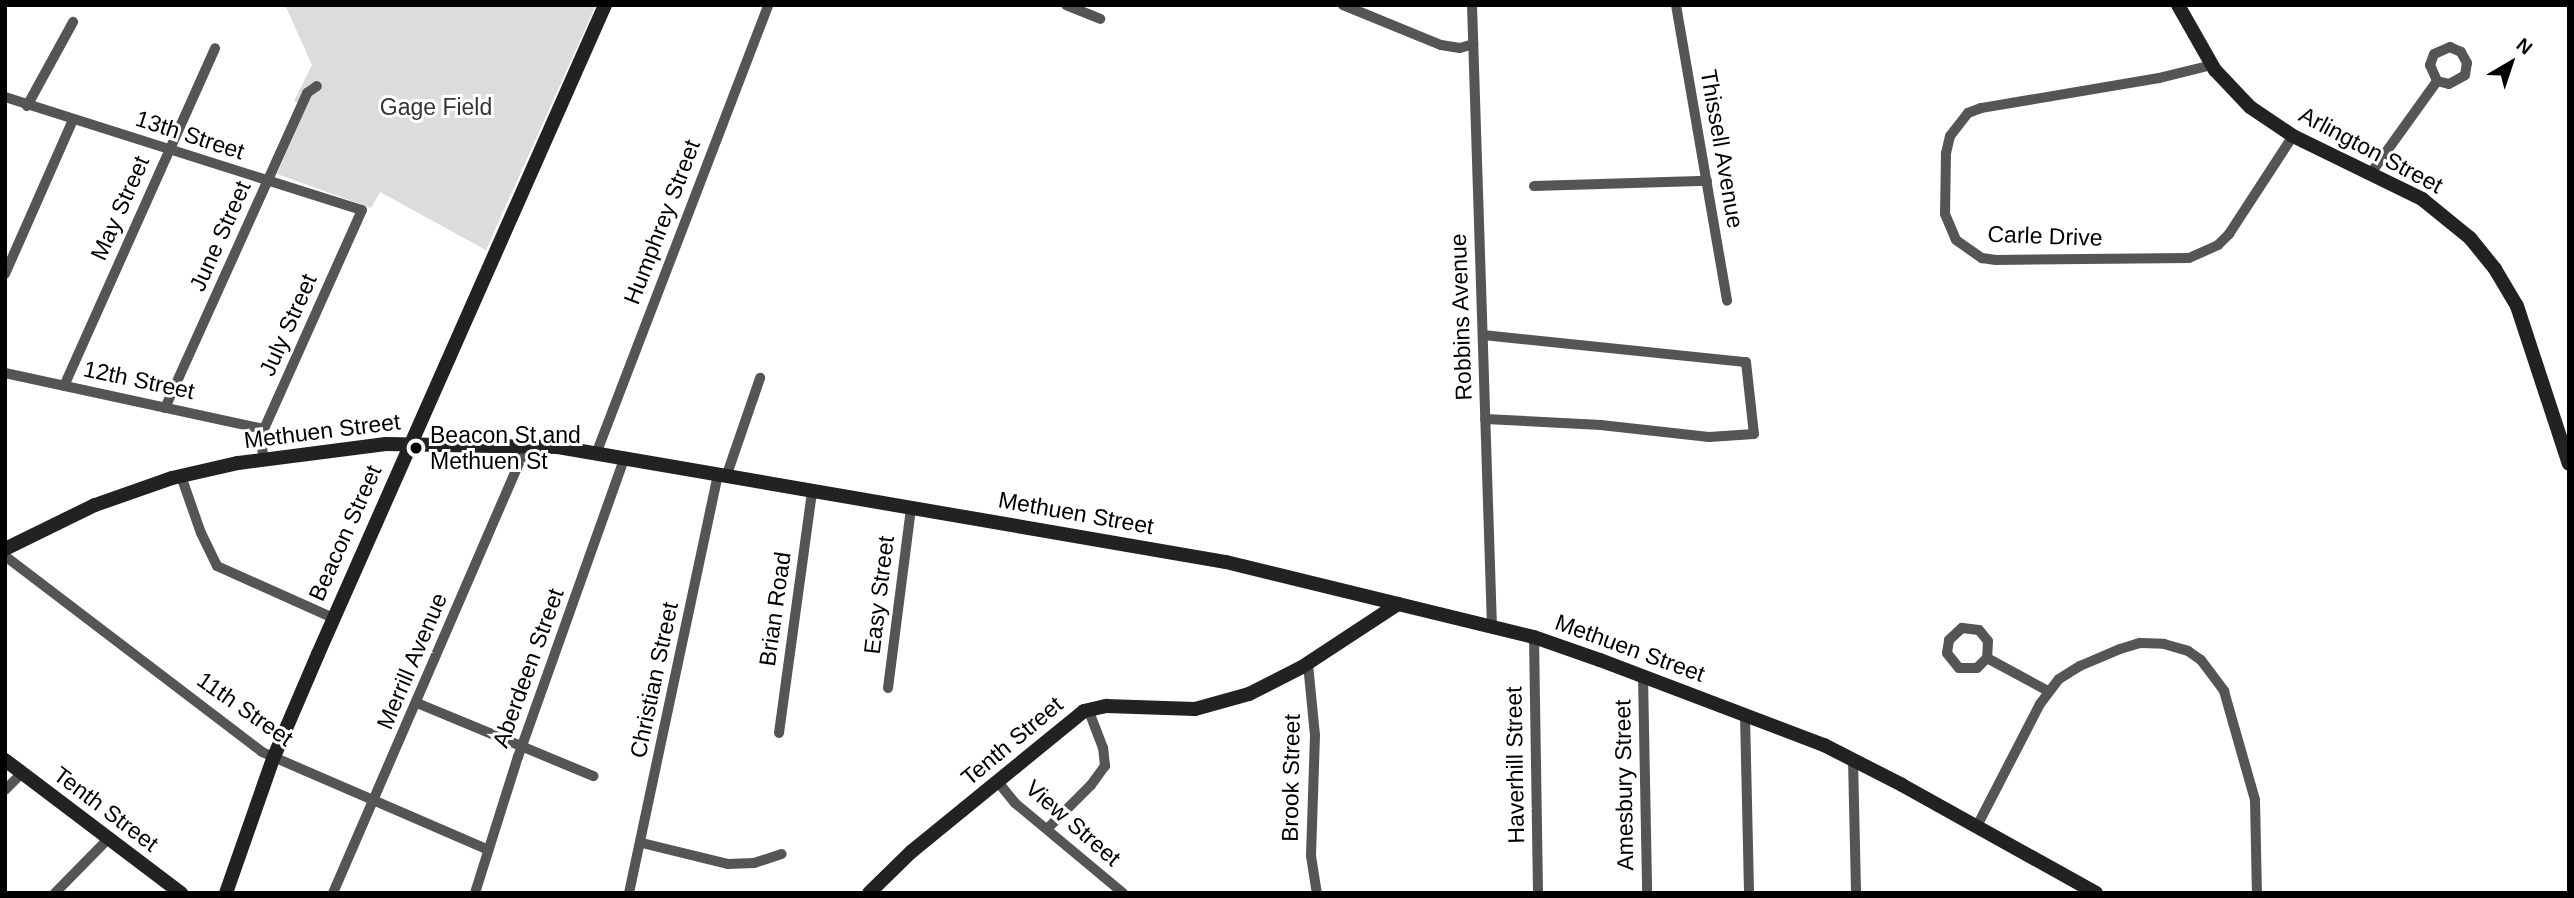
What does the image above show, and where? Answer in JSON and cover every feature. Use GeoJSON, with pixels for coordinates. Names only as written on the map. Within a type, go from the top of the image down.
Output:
{"type":"FeatureCollection","features":[{"type":"Feature","properties":{"kind":"street","name":"Beacon Street"},"geometry":{"type":"LineString","coordinates":[[226,893],[273,758],[605,5]]}},
{"type":"Feature","properties":{"kind":"street","name":"Humphrey Street"},"geometry":{"type":"LineString","coordinates":[[596,454],[768,5]]}},
{"type":"Feature","properties":{"kind":"street"},"geometry":{"type":"LineString","coordinates":[[1066,5],[1100,19]]}},
{"type":"Feature","properties":{"kind":"street"},"geometry":{"type":"LineString","coordinates":[[1343,5],[1441,45],[1460,48],[1473,44]]}},
{"type":"Feature","properties":{"kind":"street","name":"Robbins Avenue"},"geometry":{"type":"LineString","coordinates":[[1472,5],[1492,627]]}},
{"type":"Feature","properties":{"kind":"street","name":"Thissell Avenue"},"geometry":{"type":"LineString","coordinates":[[1676,5],[1727,301]]}},
{"type":"Feature","properties":{"kind":"street","name":"Arlington Street"},"geometry":{"type":"LineString","coordinates":[[2178,5],[2212,65],[2238,97],[2293,136],[2371,173],[2438,210],[2470,238],[2495,269],[2517,306],[2569,464]]}},
{"type":"Feature","properties":{"kind":"street"},"geometry":{"type":"LineString","coordinates":[[27,106],[73,22]]}},
{"type":"Feature","properties":{"kind":"street","name":"May Street"},"geometry":{"type":"LineString","coordinates":[[64,386],[215,48]]}},
{"type":"Feature","properties":{"kind":"street","name":"Carle Drive"},"geometry":{"type":"LineString","coordinates":[[2212,65],[2159,78],[1981,108],[1969,113],[1950,136],[1946,153],[1945,214],[1956,240],[1982,258],[1996,260],[2189,258],[2205,253],[2229,234],[2293,136]]}},
{"type":"Feature","properties":{"kind":"street"},"geometry":{"type":"LineString","coordinates":[[2371,173],[2437,80]]}},
{"type":"Feature","properties":{"kind":"street","name":"June Street"},"geometry":{"type":"LineString","coordinates":[[166,408],[307,93],[317,86]]}},
{"type":"Feature","properties":{"kind":"street","name":"13th Street"},"geometry":{"type":"LineString","coordinates":[[5,97],[362,210]]}},
{"type":"Feature","properties":{"kind":"street"},"geometry":{"type":"LineString","coordinates":[[5,274],[73,120]]}},
{"type":"Feature","properties":{"kind":"street"},"geometry":{"type":"LineString","coordinates":[[1534,186],[1707,181]]}},
{"type":"Feature","properties":{"kind":"street","name":"July Street"},"geometry":{"type":"LineString","coordinates":[[264,459],[261,441],[264,429],[362,210]]}},
{"type":"Feature","properties":{"kind":"street"},"geometry":{"type":"LineString","coordinates":[[1483,335],[1746,362],[1754,434],[1709,437],[1601,425],[1485,419]]}},
{"type":"Feature","properties":{"kind":"street","name":"12th Street"},"geometry":{"type":"LineString","coordinates":[[5,373],[264,429]]}},
{"type":"Feature","properties":{"kind":"street","name":"Christian Street"},"geometry":{"type":"LineString","coordinates":[[629,893],[722,476],[760,378]]}},
{"type":"Feature","properties":{"kind":"street","name":"Methuen Street"},"geometry":{"type":"LineString","coordinates":[[5,549],[95,505],[181,476],[264,459],[410,443],[527,444],[624,458],[1226,562],[1534,637],[1745,715],[1853,760],[2096,893]]}},
{"type":"Feature","properties":{"kind":"street","name":"Merrill Avenue"},"geometry":{"type":"LineString","coordinates":[[333,893],[527,444]]}},
{"type":"Feature","properties":{"kind":"street","name":"Aberdeen Street"},"geometry":{"type":"LineString","coordinates":[[475,893],[522,746],[624,458]]}},
{"type":"Feature","properties":{"kind":"street"},"geometry":{"type":"LineString","coordinates":[[181,476],[201,533],[217,566],[333,618]]}},
{"type":"Feature","properties":{"kind":"street","name":"Brian Road"},"geometry":{"type":"LineString","coordinates":[[779,733],[812,492]]}},
{"type":"Feature","properties":{"kind":"street","name":"Easy Street"},"geometry":{"type":"LineString","coordinates":[[888,688],[911,508]]}},
{"type":"Feature","properties":{"kind":"street","name":"11th Street"},"geometry":{"type":"LineString","coordinates":[[5,556],[250,745],[371,802],[488,850]]}},
{"type":"Feature","properties":{"kind":"street","name":"Tenth Street"},"geometry":{"type":"LineString","coordinates":[[869,893],[911,852],[1066,724],[1088,709],[1106,706],[1202,708],[1249,694],[1308,664],[1398,604]]}},
{"type":"Feature","properties":{"kind":"street"},"geometry":{"type":"LineString","coordinates":[[1962,628],[1979,631],[1988,641],[1987,658],[1977,668],[1959,668],[1949,658],[1949,640],[1962,628]]}},
{"type":"Feature","properties":{"kind":"street","name":"Haverhill Street"},"geometry":{"type":"LineString","coordinates":[[1534,637],[1538,893]]}},
{"type":"Feature","properties":{"kind":"street"},"geometry":{"type":"LineString","coordinates":[[1977,826],[2049,691],[2072,670],[2140,643],[2156,642],[2179,648],[2207,666],[2224,691],[2251,779],[2256,810],[2258,893]]}},
{"type":"Feature","properties":{"kind":"street"},"geometry":{"type":"LineString","coordinates":[[1987,658],[2049,691]]}},
{"type":"Feature","properties":{"kind":"street","name":"Brook Street"},"geometry":{"type":"LineString","coordinates":[[1308,664],[1315,735],[1311,856],[1317,893]]}},
{"type":"Feature","properties":{"kind":"street","name":"Amesbury Street"},"geometry":{"type":"LineString","coordinates":[[1643,676],[1647,893]]}},
{"type":"Feature","properties":{"kind":"street"},"geometry":{"type":"LineString","coordinates":[[417,703],[593,776]]}},
{"type":"Feature","properties":{"kind":"street"},"geometry":{"type":"LineString","coordinates":[[1047,829],[1091,785],[1105,763],[1088,709]]}},
{"type":"Feature","properties":{"kind":"street"},"geometry":{"type":"LineString","coordinates":[[1745,715],[1749,893]]}},
{"type":"Feature","properties":{"kind":"street","name":"Tenth Street"},"geometry":{"type":"LineString","coordinates":[[5,760],[181,893]]}},
{"type":"Feature","properties":{"kind":"street"},"geometry":{"type":"LineString","coordinates":[[1853,760],[1856,893]]}},
{"type":"Feature","properties":{"kind":"street"},"geometry":{"type":"LineString","coordinates":[[5,790],[22,773]]}},
{"type":"Feature","properties":{"kind":"street","name":"View Street"},"geometry":{"type":"LineString","coordinates":[[998,782],[1015,803],[1123,893]]}},
{"type":"Feature","properties":{"kind":"street"},"geometry":{"type":"LineString","coordinates":[[55,893],[108,839]]}},
{"type":"Feature","properties":{"kind":"street"},"geometry":{"type":"LineString","coordinates":[[642,843],[729,864],[754,863],[782,854]]}},
{"type":"Feature","properties":{"kind":"green space","name":"Gage Field"},"geometry":{"type":"Polygon","coordinates":[[[285,5],[596,5],[486,250],[380,192],[371,208],[277,174],[306,108],[294,101],[312,65],[285,5]]]}},
{"type":"Feature","properties":{"kind":"place","name":"Beacon St and Methuen St"},"geometry":{"type":"Point","coordinates":[416,448]}}]}
